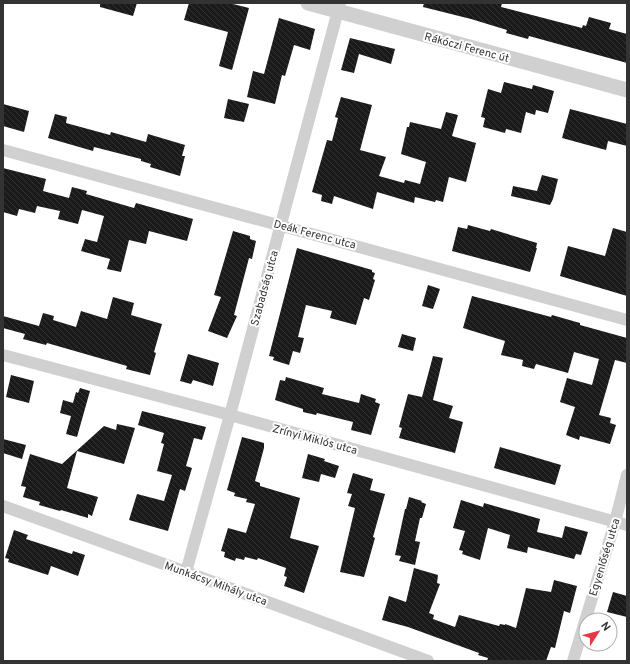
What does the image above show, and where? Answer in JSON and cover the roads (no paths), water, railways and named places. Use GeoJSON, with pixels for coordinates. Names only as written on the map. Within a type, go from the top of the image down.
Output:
{"type":"FeatureCollection","features":[{"type":"Feature","properties":{"kind":"street","name":"Rákóczi Ferenc út"},"geometry":{"type":"LineString","coordinates":[[308,3],[339,7],[627,90]]}},
{"type":"Feature","properties":{"kind":"street","name":"Szabadság utca"},"geometry":{"type":"LineString","coordinates":[[186,572],[230,415],[339,7]]}},
{"type":"Feature","properties":{"kind":"street","name":"Deák Ferenc utca"},"geometry":{"type":"LineString","coordinates":[[3,150],[281,224],[627,320]]}},
{"type":"Feature","properties":{"kind":"street","name":"Zrínyi Miklós utca"},"geometry":{"type":"LineString","coordinates":[[3,355],[230,415],[627,525]]}},
{"type":"Feature","properties":{"kind":"street","name":"Egyenlőség utca"},"geometry":{"type":"LineString","coordinates":[[573,661],[615,522],[627,475]]}},
{"type":"Feature","properties":{"kind":"street","name":"Munkácsy Mihály utca"},"geometry":{"type":"LineString","coordinates":[[3,506],[428,661]]}}]}
